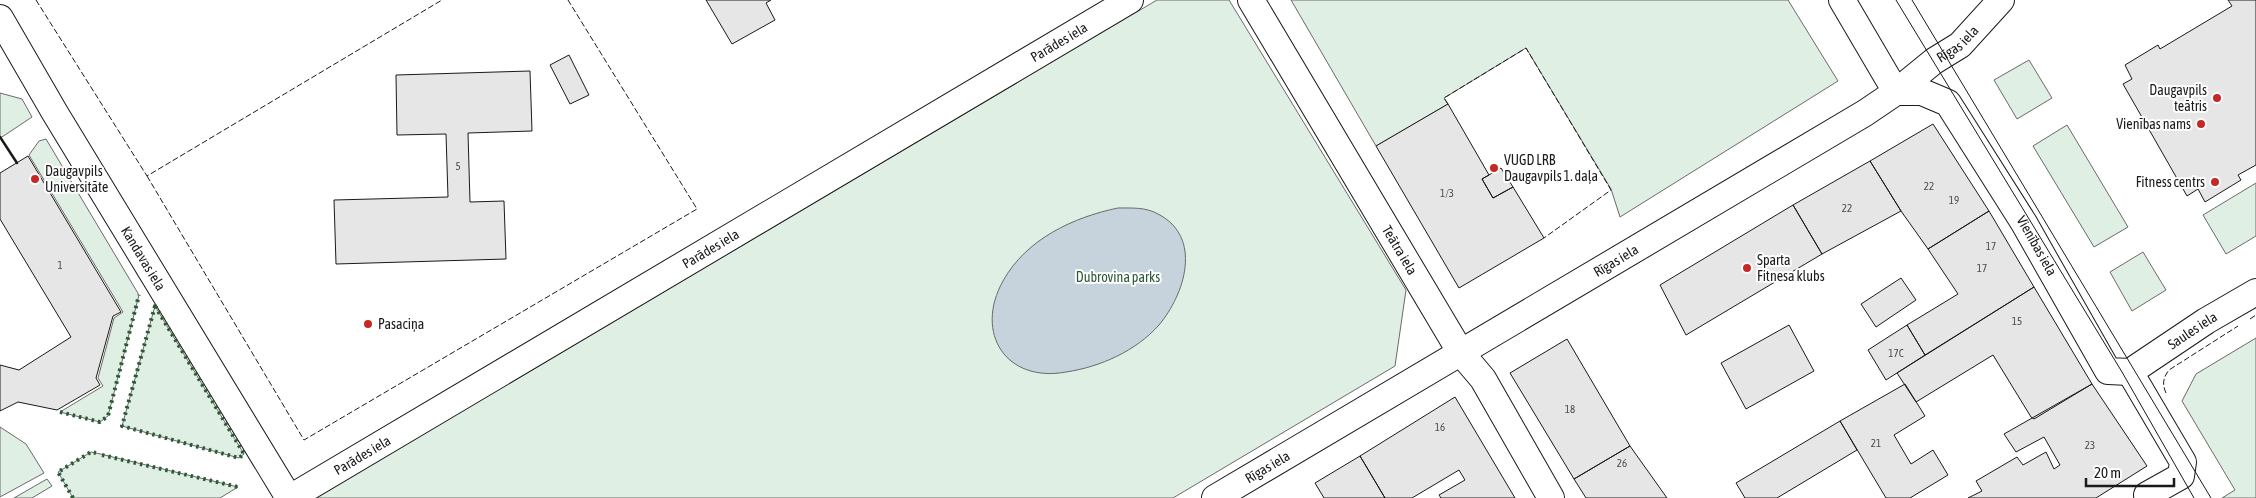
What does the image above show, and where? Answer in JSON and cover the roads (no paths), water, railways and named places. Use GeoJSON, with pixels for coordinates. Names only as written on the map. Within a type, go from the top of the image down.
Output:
{"type":"FeatureCollection","features":[{"type":"Feature","properties":{"kind":"street","name":"Parādes iela"},"geometry":{"type":"LineString","coordinates":[[289,498],[1130,0]]}},
{"type":"Feature","properties":{"kind":"street","name":"Teātra iela"},"geometry":{"type":"LineString","coordinates":[[1251,0],[1461,353],[1483,379],[1551,498]]}},
{"type":"Feature","properties":{"kind":"street"},"geometry":{"type":"LineString","coordinates":[[1842,0],[1896,92]]}},
{"type":"Feature","properties":{"kind":"street","name":"Rīgas iela"},"geometry":{"type":"LineString","coordinates":[[1215,498],[1865,113],[1896,92],[1934,61],[1960,46],[2001,0]]}},
{"type":"Feature","properties":{"kind":"street","name":"Kandavas iela"},"geometry":{"type":"LineString","coordinates":[[0,18],[55,113],[289,498]]}},
{"type":"Feature","properties":{"kind":"street","name":"Vienības iela"},"geometry":{"type":"LineString","coordinates":[[1896,92],[1922,92],[1948,103],[2024,223],[2108,371],[2130,372]]}},
{"type":"Feature","properties":{"kind":"street","name":"Saules iela"},"geometry":{"type":"LineString","coordinates":[[2130,372],[2206,321],[2256,292]]}},
{"type":"Feature","properties":{"kind":"street"},"geometry":{"type":"LineString","coordinates":[[2130,372],[2183,462],[2182,476],[2147,495],[2149,498]]}},
{"type":"Feature","properties":{"kind":"tram line"},"geometry":{"type":"LineString","coordinates":[[1896,0],[2122,372],[2194,498]]}},
{"type":"Feature","properties":{"kind":"tram line"},"geometry":{"type":"LineString","coordinates":[[1912,0],[2211,498]]}},
{"type":"Feature","properties":{"kind":"place","name":"Daugavpils teātris"},"geometry":{"type":"Point","coordinates":[2217,98]}},
{"type":"Feature","properties":{"kind":"place","name":"Vienības nams"},"geometry":{"type":"Point","coordinates":[2201,124]}},
{"type":"Feature","properties":{"kind":"place","name":"VUGD LRB Daugavpils 1. daļa"},"geometry":{"type":"Point","coordinates":[1494,168]}},
{"type":"Feature","properties":{"kind":"place","name":"Daugavpils Universitāte"},"geometry":{"type":"Point","coordinates":[35,179]}},
{"type":"Feature","properties":{"kind":"place","name":"Fitness centrs"},"geometry":{"type":"Point","coordinates":[2215,182]}},
{"type":"Feature","properties":{"kind":"place","name":"Sparta Fitnesa klubs"},"geometry":{"type":"Point","coordinates":[1747,268]}},
{"type":"Feature","properties":{"kind":"place","name":"Pasaciņa"},"geometry":{"type":"Point","coordinates":[368,324]}},
{"type":"Feature","properties":{"kind":"park label","name":"Dubrovina parks"},"geometry":{"type":"Point","coordinates":[1118,277]}}]}
